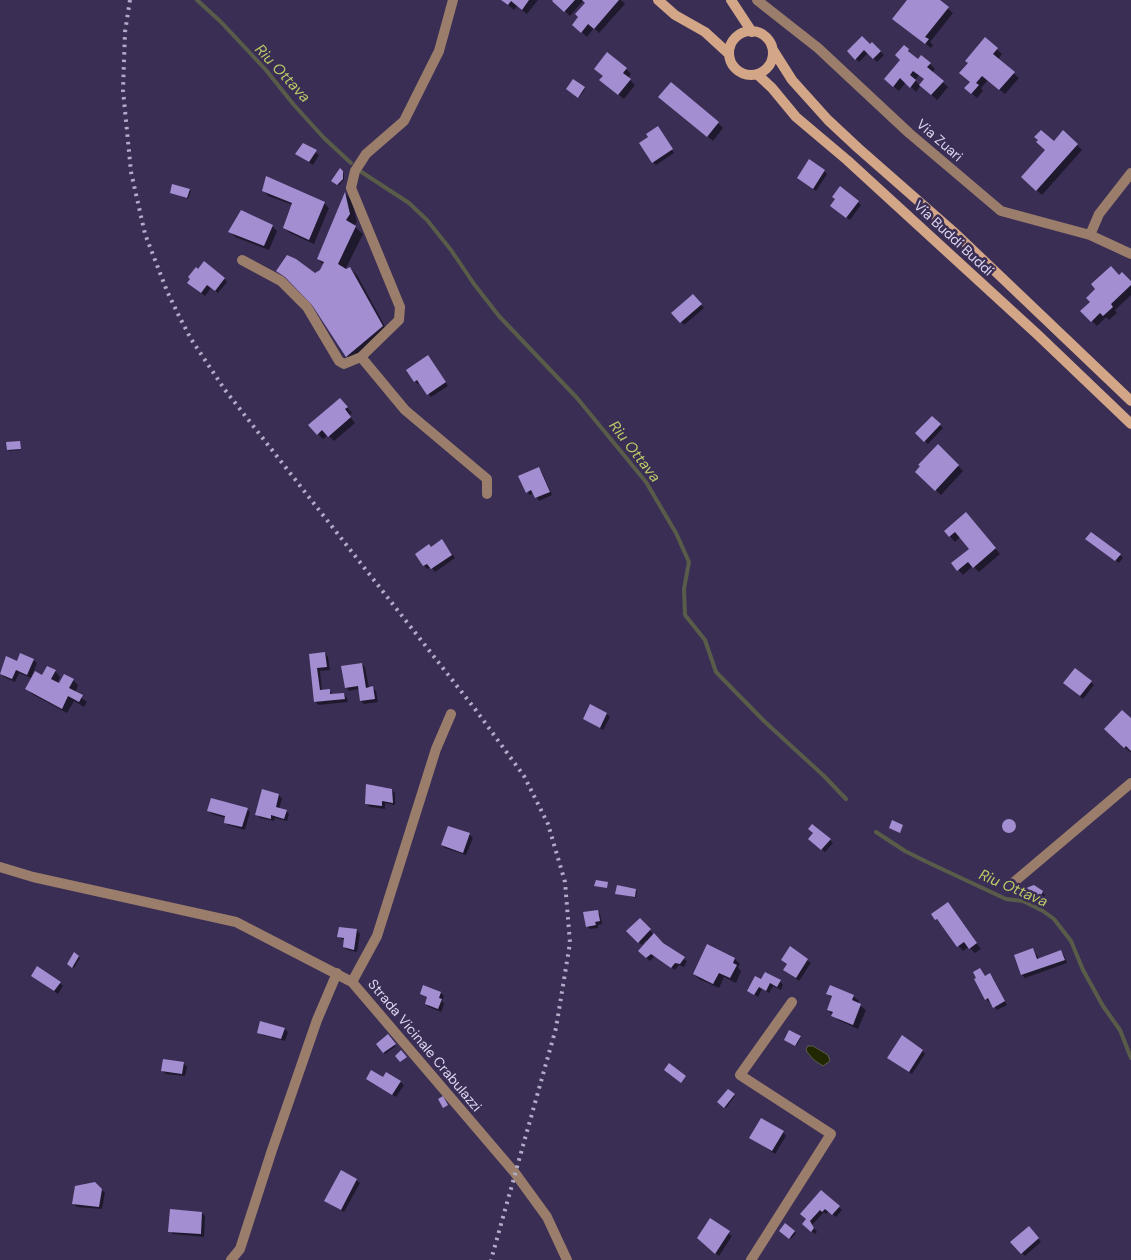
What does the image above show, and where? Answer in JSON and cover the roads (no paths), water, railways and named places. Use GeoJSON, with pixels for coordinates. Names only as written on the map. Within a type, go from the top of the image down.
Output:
{"type":"FeatureCollection","features":[{"type":"Feature","properties":{"kind":"main road"},"geometry":{"type":"LineString","coordinates":[[658,0],[674,15],[705,32],[730,54]]}},
{"type":"Feature","properties":{"kind":"main road"},"geometry":{"type":"LineString","coordinates":[[730,0],[752,32]]}},
{"type":"Feature","properties":{"kind":"main road"},"geometry":{"type":"LineString","coordinates":[[752,32],[766,37],[770,43],[773,50],[771,63],[762,72],[744,74],[738,71],[731,61],[730,54],[733,41],[738,36],[752,32]]}},
{"type":"Feature","properties":{"kind":"main road","name":"Via Buddi Buddi"},"geometry":{"type":"LineString","coordinates":[[773,50],[792,80],[828,120],[956,234],[1131,401]]}},
{"type":"Feature","properties":{"kind":"main road","name":"Via Buddi Buddi"},"geometry":{"type":"LineString","coordinates":[[757,74],[772,88],[796,117],[847,160],[1131,424]]}},
{"type":"Feature","properties":{"kind":"street"},"geometry":{"type":"LineString","coordinates":[[242,260],[281,281],[307,307],[339,361],[344,364],[361,357],[399,320],[400,307],[351,188],[355,171],[366,154],[404,121],[439,51],[453,0]]}},
{"type":"Feature","properties":{"kind":"street","name":"Via Zuari"},"geometry":{"type":"LineString","coordinates":[[757,0],[818,48],[909,133],[1001,211],[1090,235],[1131,254]]}},
{"type":"Feature","properties":{"kind":"street"},"geometry":{"type":"LineString","coordinates":[[1090,235],[1100,214],[1131,173]]}},
{"type":"Feature","properties":{"kind":"street"},"geometry":{"type":"LineString","coordinates":[[361,357],[405,410],[487,479],[487,494]]}},
{"type":"Feature","properties":{"kind":"street"},"geometry":{"type":"LineString","coordinates":[[352,982],[377,936],[436,749],[451,714]]}},
{"type":"Feature","properties":{"kind":"street"},"geometry":{"type":"LineString","coordinates":[[1014,882],[1131,784]]}},
{"type":"Feature","properties":{"kind":"street","name":"Strada Vicinale Crabulazzi"},"geometry":{"type":"LineString","coordinates":[[0,867],[33,877],[236,922],[352,982],[515,1174],[547,1217],[567,1260]]}},
{"type":"Feature","properties":{"kind":"street"},"geometry":{"type":"LineString","coordinates":[[231,1260],[240,1249],[278,1131],[337,973]]}},
{"type":"Feature","properties":{"kind":"street"},"geometry":{"type":"LineString","coordinates":[[751,1260],[831,1134],[740,1075],[792,1002]]}},
{"type":"Feature","properties":{"kind":"waterway","name":"Riu Ottava"},"geometry":{"type":"LineString","coordinates":[[197,0],[221,22],[266,70],[324,138],[351,163]]}},
{"type":"Feature","properties":{"kind":"waterway","name":"Riu Ottava"},"geometry":{"type":"LineString","coordinates":[[360,171],[409,203],[427,220],[499,316],[577,398],[646,482],[676,533],[689,562],[684,589],[685,615],[705,640],[716,672],[764,721],[824,776],[846,799]]}},
{"type":"Feature","properties":{"kind":"waterway","name":"Riu Ottava"},"geometry":{"type":"LineString","coordinates":[[876,832],[905,851],[927,862],[1006,899],[1023,901],[1054,919],[1071,941],[1083,970],[1103,1006],[1120,1030],[1131,1058]]}},
{"type":"Feature","properties":{"kind":"railway"},"geometry":{"type":"LineString","coordinates":[[130,0],[125,32],[123,90],[131,172],[145,234],[167,291],[179,316],[191,339],[225,390],[475,709],[524,776],[548,824],[565,882],[570,943],[556,1028],[491,1260]]}}]}
